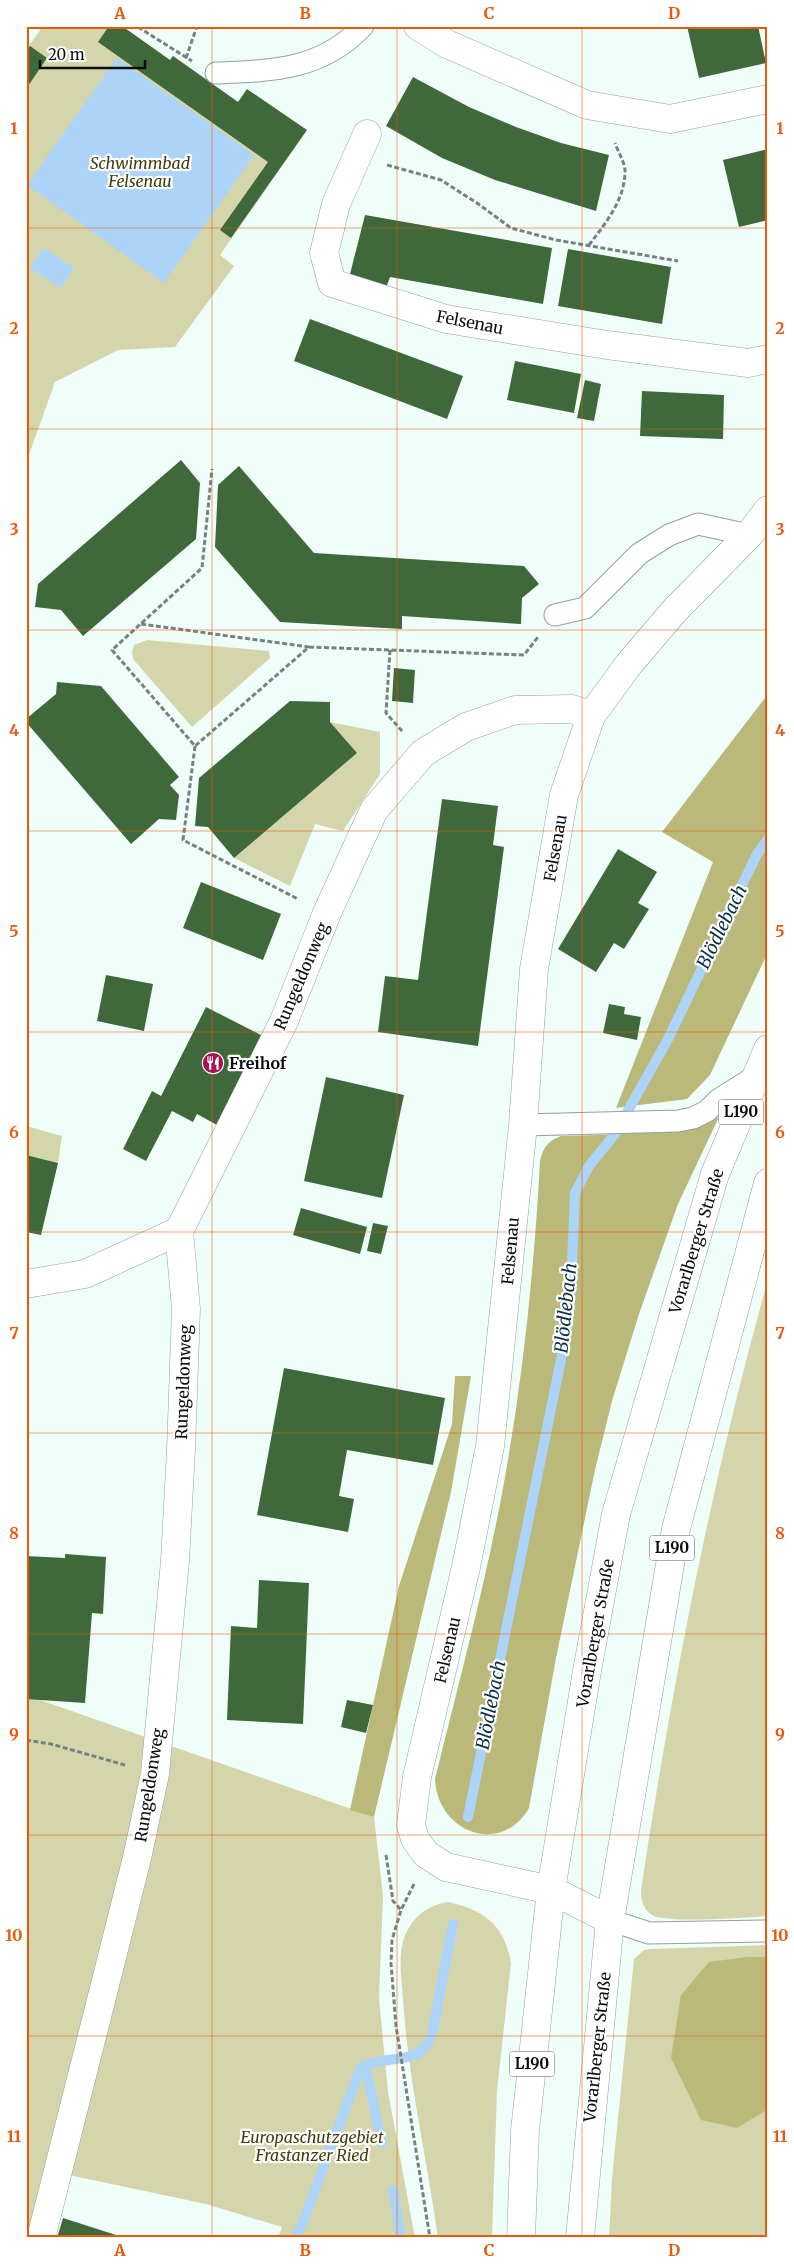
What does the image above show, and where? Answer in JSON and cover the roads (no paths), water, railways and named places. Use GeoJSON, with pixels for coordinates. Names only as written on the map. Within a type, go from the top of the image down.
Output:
{"type":"FeatureCollection","features":[{"type":"Feature","properties":{"kind":"street"},"geometry":{"type":"LineString","coordinates":[[418,26],[447,44],[587,105],[670,119],[768,99]]}},
{"type":"Feature","properties":{"kind":"street","name":"Felsenau"},"geometry":{"type":"LineString","coordinates":[[362,146],[336,204],[324,253],[332,283],[446,319],[607,345],[748,364],[768,359]]}},
{"type":"Feature","properties":{"kind":"street","name":"Felsenau"},"geometry":{"type":"LineString","coordinates":[[610,1920],[551,1890],[446,1868],[426,1854],[415,1839],[411,1825],[417,1777],[466,1567],[490,1446],[522,1125],[534,969],[564,795],[591,716],[629,664],[676,609],[748,535],[768,510]]}},
{"type":"Feature","properties":{"kind":"street","name":"Rungeldonweg"},"geometry":{"type":"LineString","coordinates":[[40,2238],[137,1858],[155,1774],[175,1561],[181,1450],[186,1309],[179,1231],[284,1021],[327,913],[374,810],[424,754],[466,727],[515,710],[572,709],[591,716]]}},
{"type":"Feature","properties":{"kind":"street","name":"Vorarlberger Straße"},"geometry":{"type":"LineString","coordinates":[[521,2238],[525,2131],[551,1890],[587,1671],[616,1514],[715,1174],[768,1049]]}},
{"type":"Feature","properties":{"kind":"street","name":"Vorarlberger Straße"},"geometry":{"type":"LineString","coordinates":[[580,2238],[610,1920],[676,1529],[768,1183]]}},
{"type":"Feature","properties":{"kind":"street"},"geometry":{"type":"LineString","coordinates":[[26,1284],[85,1274],[179,1231]]}},
{"type":"Feature","properties":{"kind":"lane"},"geometry":{"type":"LineString","coordinates":[[216,73],[275,70],[322,57],[349,41],[363,26]]}},
{"type":"Feature","properties":{"kind":"lane"},"geometry":{"type":"LineString","coordinates":[[555,615],[585,608],[639,554],[669,535],[698,524],[748,535]]}},
{"type":"Feature","properties":{"kind":"lane"},"geometry":{"type":"LineString","coordinates":[[522,1125],[662,1122],[693,1118],[707,1111],[718,1100],[756,1076]]}},
{"type":"Feature","properties":{"kind":"lane"},"geometry":{"type":"LineString","coordinates":[[610,1920],[649,1933],[768,1931]]}},
{"type":"Feature","properties":{"kind":"water","name":"Schwimmbad Felsenau"},"geometry":{"type":"Polygon","coordinates":[[[117,58],[254,155],[164,283],[27,185],[117,58]]]}},
{"type":"Feature","properties":{"kind":"water"},"geometry":{"type":"Polygon","coordinates":[[[44,248],[74,268],[61,288],[29,268],[44,248]]]}},
{"type":"Feature","properties":{"kind":"waterway","name":"Blödlebach"},"geometry":{"type":"LineString","coordinates":[[468,1817],[567,1330],[571,1289],[575,1193],[589,1166],[615,1134],[668,1039],[757,854],[768,839]]}},
{"type":"Feature","properties":{"kind":"waterway"},"geometry":{"type":"LineString","coordinates":[[295,2238],[303,2222],[360,2069],[376,2062],[411,2056],[424,2048],[429,2040],[432,2034],[453,1924]]}},
{"type":"Feature","properties":{"kind":"waterway"},"geometry":{"type":"LineString","coordinates":[[365,2065],[382,2143]]}},
{"type":"Feature","properties":{"kind":"waterway"},"geometry":{"type":"LineString","coordinates":[[393,2190],[401,2238]]}},
{"type":"Feature","properties":{"kind":"place","name":"Freihof"},"geometry":{"type":"Point","coordinates":[213,1063]}},
{"type":"Feature","properties":{"kind":"park label","name":"Europaschutzgebiet Frastanzer Ried"},"geometry":{"type":"Point","coordinates":[312,2146]}}]}
